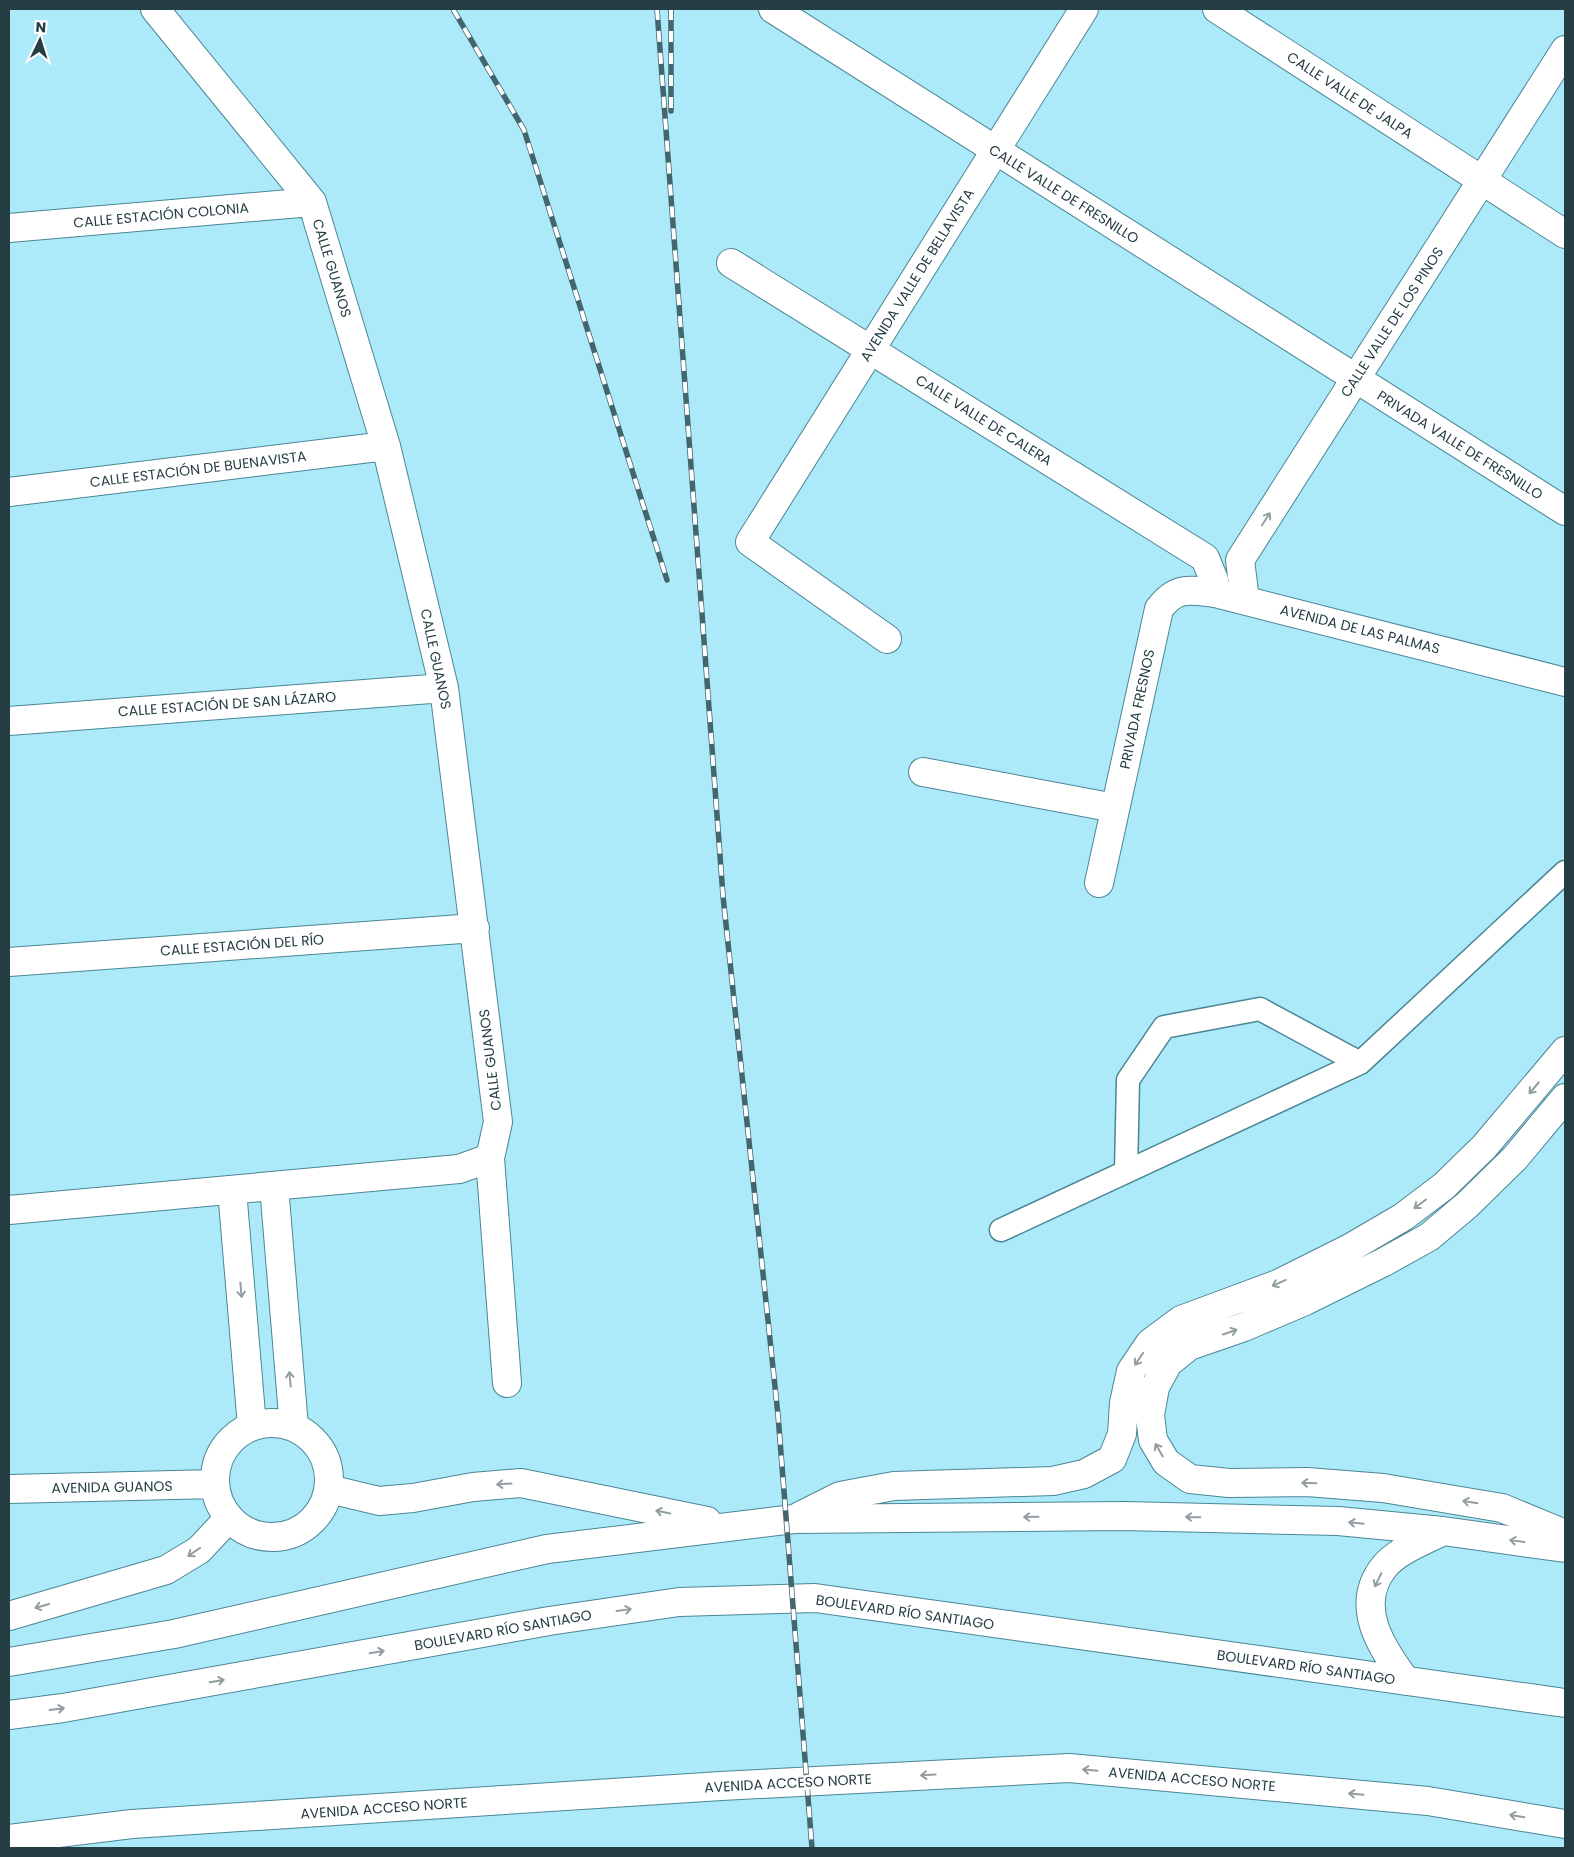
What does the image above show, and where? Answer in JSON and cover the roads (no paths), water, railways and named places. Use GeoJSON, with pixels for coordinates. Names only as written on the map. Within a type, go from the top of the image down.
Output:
{"type":"FeatureCollection","features":[{"type":"Feature","properties":{"kind":"street","name":"CALLE GUANOS"},"geometry":{"type":"LineString","coordinates":[[154,9],[312,202],[386,446],[444,688],[475,928],[498,1122],[490,1158],[507,1383]]}},
{"type":"Feature","properties":{"kind":"street","name":"CALLE VALLE DE FRESNILLO"},"geometry":{"type":"LineString","coordinates":[[773,9],[1356,378]]}},
{"type":"Feature","properties":{"kind":"street","name":"AVENIDA VALLE DE BELLAVISTA"},"geometry":{"type":"LineString","coordinates":[[887,639],[750,542],[1084,9]]}},
{"type":"Feature","properties":{"kind":"street","name":"CALLE VALLE DE JALPA"},"geometry":{"type":"LineString","coordinates":[[1217,9],[1565,234]]}},
{"type":"Feature","properties":{"kind":"street","name":"CALLE VALLE DE LOS PINOS"},"geometry":{"type":"LineString","coordinates":[[1240,560],[1565,50]]}},
{"type":"Feature","properties":{"kind":"street","name":"CALLE ESTACIÓN COLONIA"},"geometry":{"type":"LineString","coordinates":[[9,228],[312,202]]}},
{"type":"Feature","properties":{"kind":"street","name":"CALLE VALLE DE CALERA"},"geometry":{"type":"LineString","coordinates":[[731,263],[1205,558]]}},
{"type":"Feature","properties":{"kind":"street","name":"PRIVADA VALLE DE FRESNILLO"},"geometry":{"type":"LineString","coordinates":[[1356,378],[1565,512]]}},
{"type":"Feature","properties":{"kind":"street","name":"CALLE ESTACIÓN DE BUENAVISTA"},"geometry":{"type":"LineString","coordinates":[[9,492],[386,446]]}},
{"type":"Feature","properties":{"kind":"street"},"geometry":{"type":"LineString","coordinates":[[1205,558],[1214,580],[1215,593]]}},
{"type":"Feature","properties":{"kind":"street"},"geometry":{"type":"LineString","coordinates":[[1240,560],[1245,600]]}},
{"type":"Feature","properties":{"kind":"street","name":"AVENIDA DE LAS PALMAS"},"geometry":{"type":"LineString","coordinates":[[1159,609],[1166,599],[1175,593],[1185,590],[1215,593],[1565,682]]}},
{"type":"Feature","properties":{"kind":"street","name":"PRIVADA FRESNOS"},"geometry":{"type":"LineString","coordinates":[[1099,884],[1159,609]]}},
{"type":"Feature","properties":{"kind":"street","name":"CALLE ESTACIÓN DE SAN LÁZARO"},"geometry":{"type":"LineString","coordinates":[[9,720],[444,688]]}},
{"type":"Feature","properties":{"kind":"street"},"geometry":{"type":"LineString","coordinates":[[923,772],[1115,808]]}},
{"type":"Feature","properties":{"kind":"street","name":"CALLE ESTACIÓN DEL RÍO"},"geometry":{"type":"LineString","coordinates":[[9,962],[475,928]]}},
{"type":"Feature","properties":{"kind":"street"},"geometry":{"type":"LineString","coordinates":[[794,1519],[840,1496],[894,1486],[1053,1481],[1084,1474],[1112,1459],[1122,1434],[1124,1403],[1131,1372],[1150,1343],[1181,1320],[1278,1284],[1350,1248],[1403,1217],[1444,1186],[1484,1146],[1565,1051]]}},
{"type":"Feature","properties":{"kind":"street"},"geometry":{"type":"LineString","coordinates":[[1565,1098],[1516,1158],[1467,1205],[1429,1237],[1384,1262],[1305,1301],[1244,1327],[1188,1346],[1168,1363],[1155,1387],[1150,1415],[1153,1440],[1166,1462],[1190,1479],[1229,1483],[1307,1482],[1383,1488],[1502,1508],[1565,1534]]}},
{"type":"Feature","properties":{"kind":"street"},"geometry":{"type":"LineString","coordinates":[[9,1210],[459,1169],[490,1158]]}},
{"type":"Feature","properties":{"kind":"street"},"geometry":{"type":"LineString","coordinates":[[274,1186],[294,1427]]}},
{"type":"Feature","properties":{"kind":"street"},"geometry":{"type":"LineString","coordinates":[[232,1190],[252,1426]]}},
{"type":"Feature","properties":{"kind":"street"},"geometry":{"type":"LineString","coordinates":[[275,1423],[294,1427],[310,1437],[323,1452],[329,1470],[329,1489],[324,1507],[312,1521],[297,1532],[280,1537],[261,1536],[244,1530],[230,1518],[220,1503],[215,1484],[217,1465],[225,1448],[238,1434],[252,1426],[275,1423]]}},
{"type":"Feature","properties":{"kind":"street"},"geometry":{"type":"LineString","coordinates":[[329,1489],[379,1501],[413,1498],[473,1487],[521,1483],[728,1526]]}},
{"type":"Feature","properties":{"kind":"street","name":"AVENIDA GUANOS"},"geometry":{"type":"LineString","coordinates":[[9,1489],[215,1484]]}},
{"type":"Feature","properties":{"kind":"street"},"geometry":{"type":"LineString","coordinates":[[9,1662],[174,1634],[547,1549],[794,1519],[1124,1516],[1338,1521],[1443,1531],[1565,1548]]}},
{"type":"Feature","properties":{"kind":"street"},"geometry":{"type":"LineString","coordinates":[[9,1616],[166,1570],[199,1550],[230,1518]]}},
{"type":"Feature","properties":{"kind":"street"},"geometry":{"type":"LineString","coordinates":[[1406,1681],[1384,1652],[1375,1631],[1371,1610],[1374,1588],[1384,1567],[1400,1554],[1443,1531]]}},
{"type":"Feature","properties":{"kind":"street","name":"BOULEVARD RÍO SANTIAGO"},"geometry":{"type":"LineString","coordinates":[[9,1715],[73,1706],[548,1621],[670,1604],[815,1598],[1565,1703]]}},
{"type":"Feature","properties":{"kind":"street","name":"AVENIDA ACCESO NORTE"},"geometry":{"type":"LineString","coordinates":[[9,1838],[152,1823],[721,1786],[1069,1768],[1428,1801],[1565,1824]]}},
{"type":"Feature","properties":{"kind":"lane"},"geometry":{"type":"LineString","coordinates":[[1205,558],[1224,561],[1240,560]]}},
{"type":"Feature","properties":{"kind":"lane"},"geometry":{"type":"LineString","coordinates":[[1001,1230],[1360,1063],[1565,872]]}},
{"type":"Feature","properties":{"kind":"lane"},"geometry":{"type":"LineString","coordinates":[[1126,1172],[1128,1080],[1164,1026],[1260,1009],[1360,1063]]}},
{"type":"Feature","properties":{"kind":"railway"},"geometry":{"type":"LineString","coordinates":[[453,9],[524,130],[667,580]]}},
{"type":"Feature","properties":{"kind":"railway"},"geometry":{"type":"LineString","coordinates":[[657,9],[723,896],[778,1415],[812,1848]]}},
{"type":"Feature","properties":{"kind":"railway"},"geometry":{"type":"LineString","coordinates":[[671,9],[671,111]]}}]}
